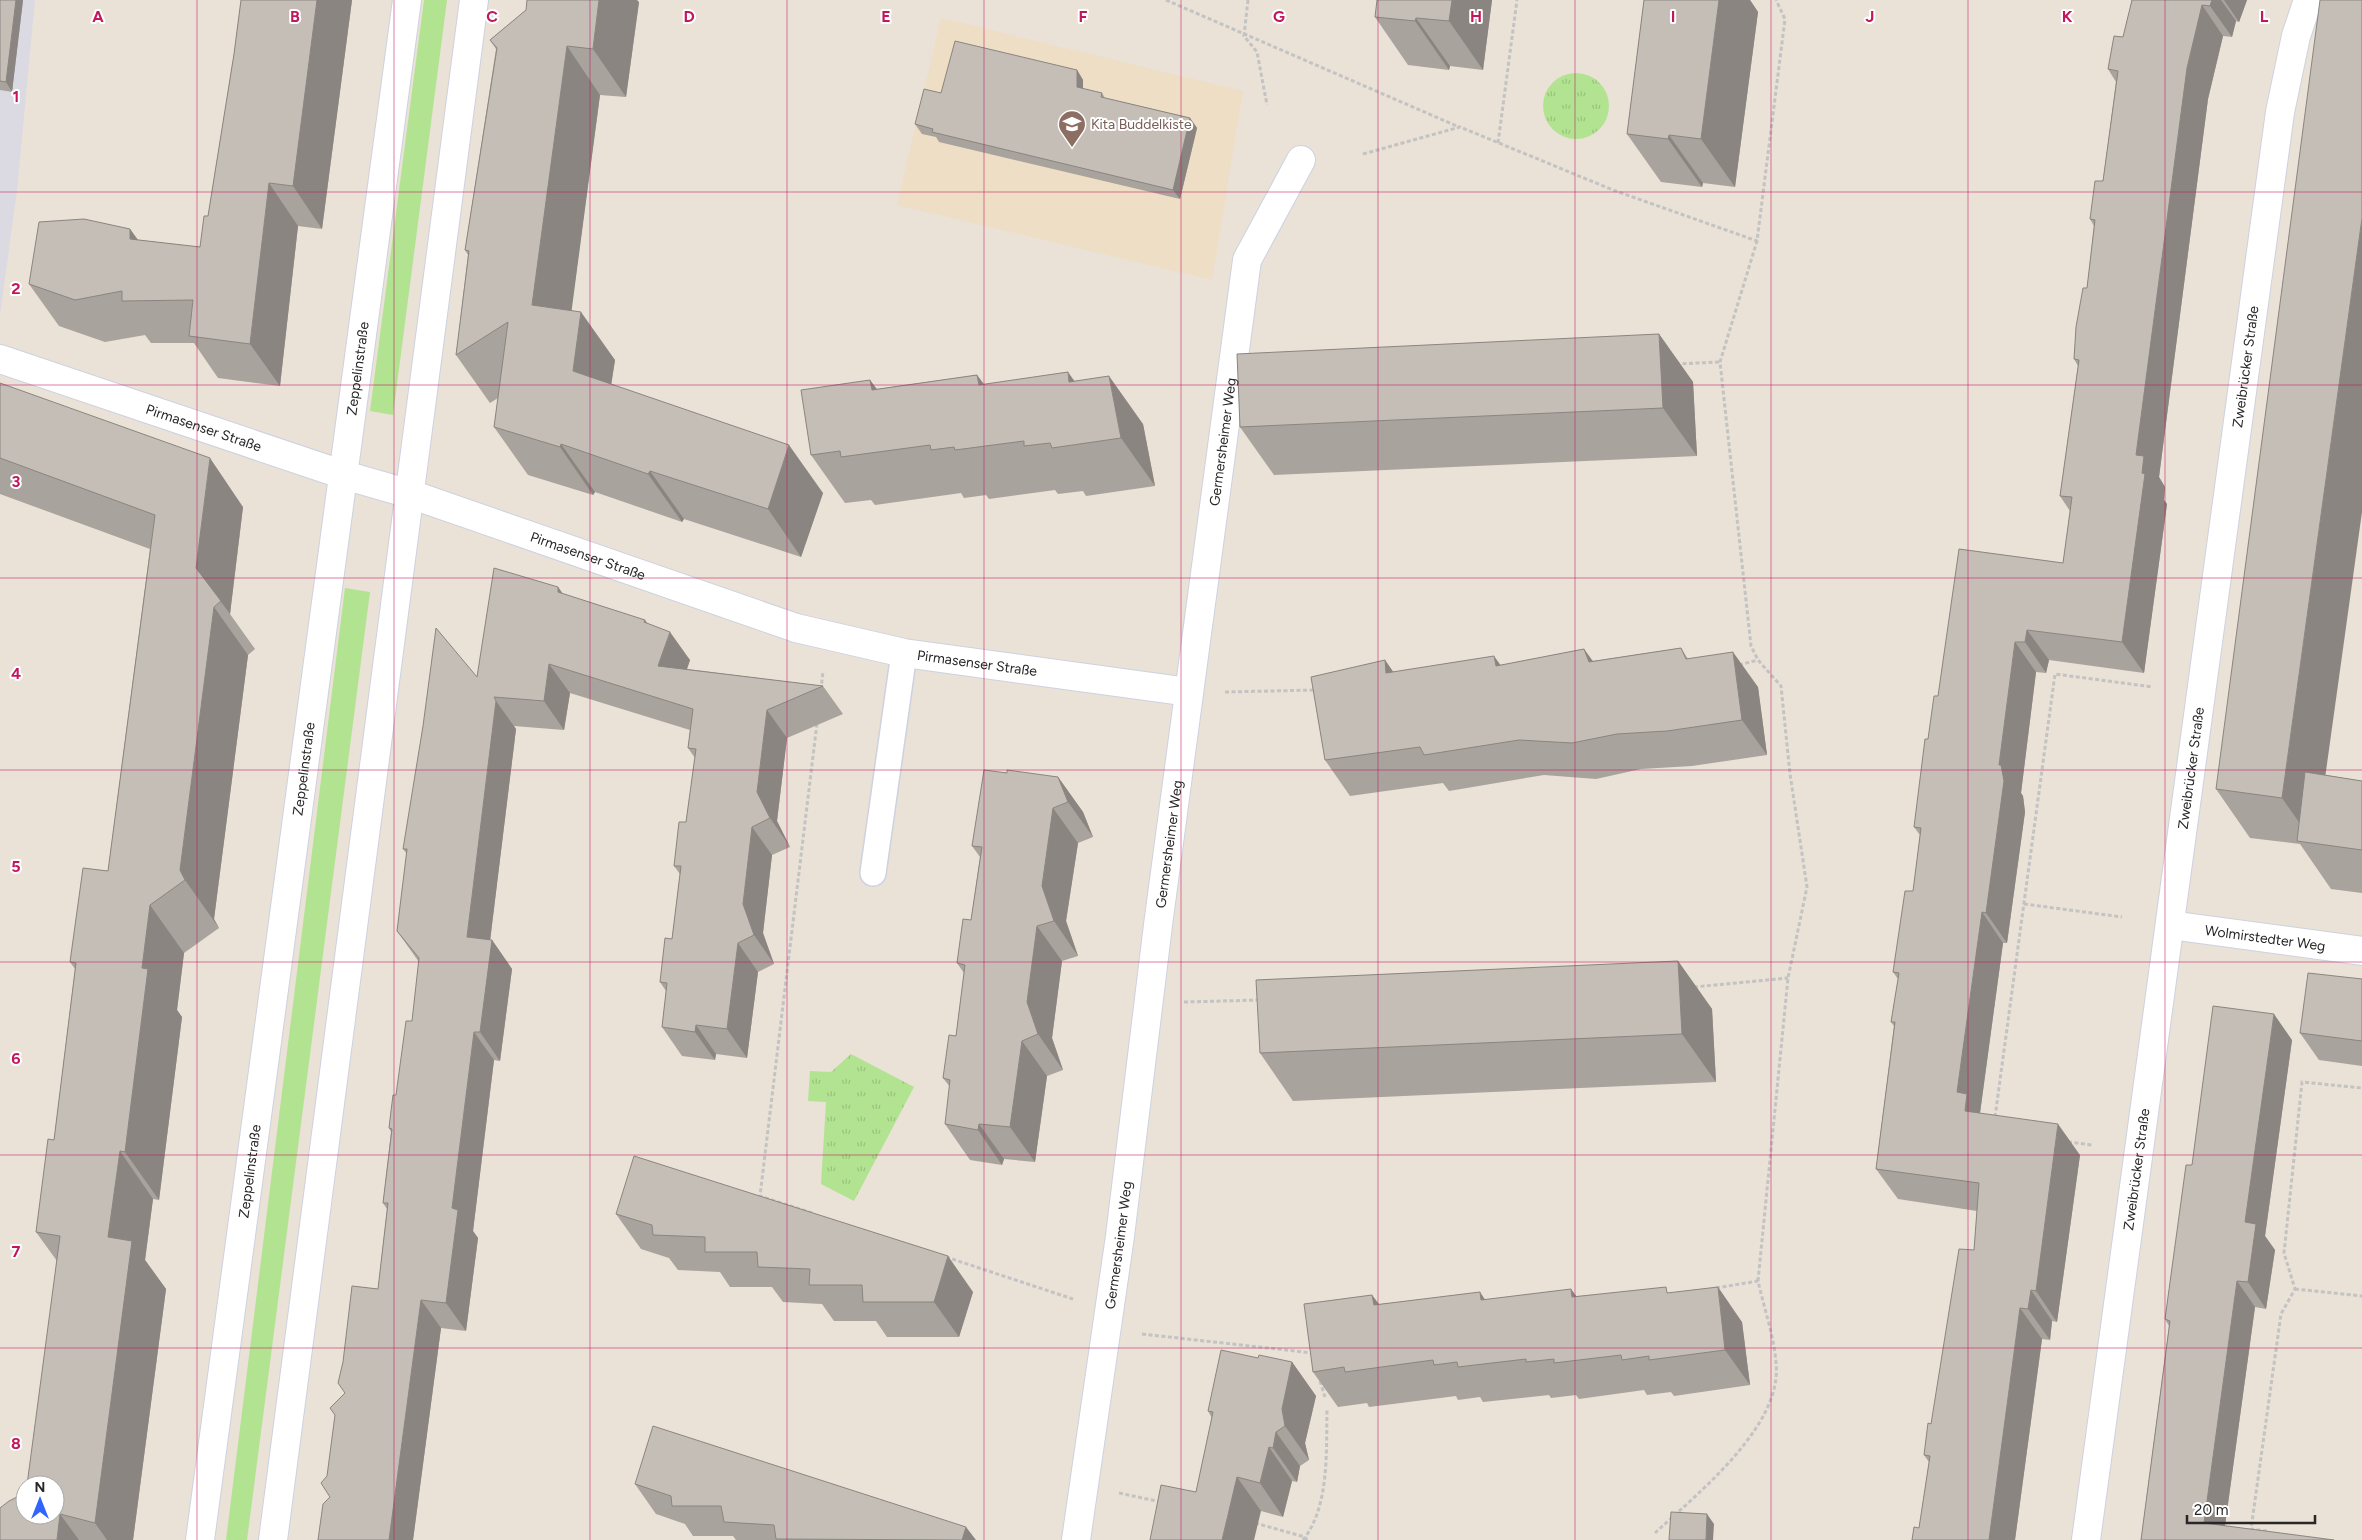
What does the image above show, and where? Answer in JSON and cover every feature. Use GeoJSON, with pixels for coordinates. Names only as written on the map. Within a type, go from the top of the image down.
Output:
{"type":"FeatureCollection","features":[{"type":"Feature","properties":{"kind":"street","name":"Zeppelinstraße"},"geometry":{"type":"LineString","coordinates":[[200,1540],[407,0]]}},
{"type":"Feature","properties":{"kind":"street"},"geometry":{"type":"LineString","coordinates":[[273,1540],[474,0]]}},
{"type":"Feature","properties":{"kind":"street","name":"Zweibrücker Straße"},"geometry":{"type":"LineString","coordinates":[[2086,1540],[2280,112],[2296,36],[2308,0]]}},
{"type":"Feature","properties":{"kind":"street","name":"Germersheimer Weg"},"geometry":{"type":"LineString","coordinates":[[1076,1540],[1119,1246],[1189,692],[1247,260],[1301,160]]}},
{"type":"Feature","properties":{"kind":"street","name":"Pirmasenser Straße"},"geometry":{"type":"LineString","coordinates":[[0,359],[344,475],[410,494],[796,628],[904,653],[1189,692]]}},
{"type":"Feature","properties":{"kind":"street","name":"Wolmirstedter Weg"},"geometry":{"type":"LineString","coordinates":[[2170,925],[2362,951]]}},
{"type":"Feature","properties":{"kind":"lane"},"geometry":{"type":"LineString","coordinates":[[873,873],[904,653]]}},
{"type":"Feature","properties":{"kind":"path"},"geometry":{"type":"LineString","coordinates":[[1166,0],[1244,36],[1498,144],[1613,190],[1757,241]]}},
{"type":"Feature","properties":{"kind":"path"},"geometry":{"type":"LineString","coordinates":[[1248,0],[1244,36],[1257,52],[1266,105]]}},
{"type":"Feature","properties":{"kind":"path"},"geometry":{"type":"LineString","coordinates":[[1498,144],[1518,0]]}},
{"type":"Feature","properties":{"kind":"path"},"geometry":{"type":"LineString","coordinates":[[1655,1533],[1709,1484],[1747,1442],[1772,1399],[1777,1364],[1758,1281],[1788,978],[1807,887],[1790,774],[1781,686],[1758,660],[1751,646],[1720,362],[1757,241],[1785,19],[1776,0]]}},
{"type":"Feature","properties":{"kind":"path"},"geometry":{"type":"LineString","coordinates":[[1363,154],[1460,127]]}},
{"type":"Feature","properties":{"kind":"path"},"geometry":{"type":"LineString","coordinates":[[1670,364],[1720,362]]}},
{"type":"Feature","properties":{"kind":"path"},"geometry":{"type":"LineString","coordinates":[[1729,667],[1758,660]]}},
{"type":"Feature","properties":{"kind":"path"},"geometry":{"type":"LineString","coordinates":[[820,695],[824,665]]}},
{"type":"Feature","properties":{"kind":"path"},"geometry":{"type":"LineString","coordinates":[[1995,1121],[2055,674],[2153,687]]}},
{"type":"Feature","properties":{"kind":"path"},"geometry":{"type":"LineString","coordinates":[[1219,692],[1319,690]]}},
{"type":"Feature","properties":{"kind":"path"},"geometry":{"type":"LineString","coordinates":[[817,1214],[760,1196],[818,714]]}},
{"type":"Feature","properties":{"kind":"path"},"geometry":{"type":"LineString","coordinates":[[2024,904],[2122,917]]}},
{"type":"Feature","properties":{"kind":"path"},"geometry":{"type":"LineString","coordinates":[[1692,987],[1788,978]]}},
{"type":"Feature","properties":{"kind":"path"},"geometry":{"type":"LineString","coordinates":[[1178,1002],[1268,1000]]}},
{"type":"Feature","properties":{"kind":"path"},"geometry":{"type":"LineString","coordinates":[[2270,1532],[2251,1529],[2281,1314],[2295,1289],[2284,1253],[2302,1082],[2362,1088]]}},
{"type":"Feature","properties":{"kind":"path"},"geometry":{"type":"LineString","coordinates":[[2063,1141],[2092,1145]]}},
{"type":"Feature","properties":{"kind":"path"},"geometry":{"type":"LineString","coordinates":[[940,1255],[1073,1299]]}},
{"type":"Feature","properties":{"kind":"path"},"geometry":{"type":"LineString","coordinates":[[1709,1289],[1758,1281]]}},
{"type":"Feature","properties":{"kind":"path"},"geometry":{"type":"LineString","coordinates":[[2295,1289],[2362,1296]]}},
{"type":"Feature","properties":{"kind":"path"},"geometry":{"type":"LineString","coordinates":[[1134,1333],[1313,1353]]}},
{"type":"Feature","properties":{"kind":"path"},"geometry":{"type":"LineString","coordinates":[[1315,1362],[1313,1353],[1316,1344]]}},
{"type":"Feature","properties":{"kind":"path"},"geometry":{"type":"LineString","coordinates":[[1320,1380],[1325,1397]]}},
{"type":"Feature","properties":{"kind":"path"},"geometry":{"type":"LineString","coordinates":[[1255,1523],[1305,1539],[1322,1499],[1327,1408]]}},
{"type":"Feature","properties":{"kind":"path"},"geometry":{"type":"LineString","coordinates":[[1113,1492],[1169,1504]]}},
{"type":"Feature","properties":{"kind":"shaded area"},"geometry":{"type":"Polygon","coordinates":[[[0,0],[35,0],[17,190],[0,315],[0,0]]]}},
{"type":"Feature","properties":{"kind":"shaded area","name":"Kita Buddelkiste"},"geometry":{"type":"Polygon","coordinates":[[[941,18],[1243,91],[1212,280],[897,205],[941,18]]]}},
{"type":"Feature","properties":{"kind":"green space"},"geometry":{"type":"Polygon","coordinates":[[[424,0],[447,0],[393,415],[370,411],[424,0]]]}},
{"type":"Feature","properties":{"kind":"green space"},"geometry":{"type":"Polygon","coordinates":[[[1576,73],[1589,76],[1599,83],[1606,93],[1609,106],[1606,119],[1599,129],[1589,136],[1576,139],[1563,136],[1553,129],[1546,119],[1543,106],[1546,93],[1553,83],[1563,76],[1576,73]]]}},
{"type":"Feature","properties":{"kind":"green space"},"geometry":{"type":"Polygon","coordinates":[[[345,588],[370,592],[247,1540],[226,1540],[345,588]]]}},
{"type":"Feature","properties":{"kind":"green space"},"geometry":{"type":"Polygon","coordinates":[[[851,1054],[914,1087],[854,1201],[821,1184],[826,1102],[808,1101],[810,1071],[831,1072],[851,1054]]]}},
{"type":"Feature","properties":{"kind":"building"},"geometry":{"type":"Polygon","coordinates":[[[0,0],[16,0],[6,82],[0,81],[0,0]]]}},
{"type":"Feature","properties":{"kind":"building"},"geometry":{"type":"Polygon","coordinates":[[[241,0],[317,0],[293,186],[269,183],[250,344],[189,336],[193,300],[122,301],[122,291],[75,300],[29,284],[39,222],[84,219],[130,229],[130,239],[200,247],[204,216],[208,216],[241,0]]]}},
{"type":"Feature","properties":{"kind":"building"},"geometry":{"type":"Polygon","coordinates":[[[527,0],[599,0],[593,49],[567,46],[532,305],[581,312],[573,371],[789,445],[768,509],[650,471],[648,474],[561,444],[560,447],[494,427],[508,322],[456,355],[469,251],[465,250],[497,48],[490,40],[526,10],[527,0]]]}},
{"type":"Feature","properties":{"kind":"building"},"geometry":{"type":"Polygon","coordinates":[[[1377,0],[1452,0],[1449,21],[1416,18],[1415,21],[1375,17],[1377,0]]]}},
{"type":"Feature","properties":{"kind":"building"},"geometry":{"type":"Polygon","coordinates":[[[1644,0],[1719,0],[1701,139],[1669,135],[1668,139],[1627,134],[1644,0]]]}},
{"type":"Feature","properties":{"kind":"building"},"geometry":{"type":"Polygon","coordinates":[[[2132,0],[2212,0],[2210,6],[2202,5],[2187,68],[2136,455],[2144,456],[2142,473],[2145,474],[2122,642],[2027,630],[2025,642],[2015,642],[1999,765],[2001,765],[2004,781],[1986,913],[1982,912],[1957,1092],[1967,1094],[1965,1111],[2058,1124],[2036,1291],[2031,1290],[2028,1309],[2020,1308],[1989,1540],[1912,1540],[1914,1527],[1919,1528],[1930,1456],[1924,1455],[1928,1423],[1931,1424],[1959,1249],[1974,1250],[1979,1183],[1876,1169],[1895,1022],[1891,1022],[1899,973],[1893,972],[1905,891],[1913,891],[1921,828],[1914,827],[1925,739],[1928,739],[1934,696],[1938,696],[1959,549],[2063,563],[2072,497],[2060,496],[2079,360],[2074,359],[2076,327],[2083,288],[2087,288],[2095,220],[2090,219],[2095,181],[2103,181],[2118,71],[2108,69],[2114,36],[2123,37],[2132,0]]]}},
{"type":"Feature","properties":{"kind":"building"},"geometry":{"type":"Polygon","coordinates":[[[2320,0],[2362,0],[2362,218],[2282,798],[2216,789],[2320,0]]]}},
{"type":"Feature","properties":{"kind":"building"},"geometry":{"type":"Polygon","coordinates":[[[955,41],[1077,70],[1077,87],[1102,93],[1101,97],[1190,118],[1173,190],[932,132],[933,129],[915,124],[924,89],[941,93],[955,41]]]}},
{"type":"Feature","properties":{"kind":"building"},"geometry":{"type":"Polygon","coordinates":[[[1659,334],[1663,408],[1240,427],[1237,354],[1659,334]]]}},
{"type":"Feature","properties":{"kind":"building"},"geometry":{"type":"Polygon","coordinates":[[[1068,372],[1069,382],[1109,376],[1121,438],[1052,448],[1050,443],[1024,446],[1024,441],[955,450],[954,447],[931,450],[930,445],[841,457],[840,451],[811,455],[801,390],[870,380],[872,390],[977,375],[979,385],[1068,372]]]}},
{"type":"Feature","properties":{"kind":"building"},"geometry":{"type":"Polygon","coordinates":[[[0,383],[210,458],[196,568],[221,601],[214,607],[180,870],[185,880],[150,905],[142,968],[148,969],[125,1152],[120,1151],[108,1237],[132,1241],[95,1523],[65,1515],[65,1475],[28,1475],[60,1236],[36,1232],[48,1139],[54,1140],[76,963],[70,962],[83,868],[108,871],[155,515],[0,458],[0,383]]]}},
{"type":"Feature","properties":{"kind":"building"},"geometry":{"type":"Polygon","coordinates":[[[494,568],[558,587],[558,592],[645,620],[644,622],[670,632],[658,666],[823,686],[767,710],[757,792],[770,818],[752,827],[743,904],[754,935],[738,943],[727,1029],[696,1025],[695,1032],[662,1027],[667,983],[660,982],[665,938],[672,939],[681,866],[674,866],[679,822],[686,822],[696,749],[688,748],[693,709],[549,664],[544,701],[494,697],[496,701],[467,937],[492,940],[480,1032],[474,1032],[452,1208],[458,1210],[446,1303],[421,1300],[389,1540],[318,1540],[323,1504],[330,1497],[321,1483],[327,1476],[335,1415],[330,1408],[345,1393],[338,1383],[343,1362],[352,1286],[378,1289],[388,1203],[383,1203],[392,1129],[389,1128],[391,1111],[393,1095],[396,1095],[406,1021],[412,1021],[419,958],[397,931],[407,849],[403,849],[423,726],[436,628],[477,677],[494,568]]]}},
{"type":"Feature","properties":{"kind":"building"},"geometry":{"type":"Polygon","coordinates":[[[1681,648],[1686,659],[1733,652],[1742,720],[1667,731],[1617,734],[1572,743],[1519,740],[1424,755],[1420,747],[1325,760],[1311,677],[1385,660],[1386,673],[1494,656],[1496,666],[1584,649],[1589,662],[1681,648]]]}},
{"type":"Feature","properties":{"kind":"building"},"geometry":{"type":"Polygon","coordinates":[[[984,770],[1007,773],[1007,770],[1058,777],[1068,802],[1053,808],[1042,886],[1054,921],[1037,926],[1027,1002],[1038,1034],[1022,1041],[1010,1127],[979,1124],[978,1130],[945,1124],[950,1080],[943,1078],[949,1035],[956,1036],[965,965],[957,963],[963,919],[971,920],[982,847],[972,846],[984,770]]]}},
{"type":"Feature","properties":{"kind":"building"},"geometry":{"type":"Polygon","coordinates":[[[2305,772],[2362,781],[2362,850],[2297,841],[2305,772]]]}},
{"type":"Feature","properties":{"kind":"building"},"geometry":{"type":"Polygon","coordinates":[[[1678,961],[1682,1034],[1260,1053],[1256,980],[1678,961]]]}},
{"type":"Feature","properties":{"kind":"building"},"geometry":{"type":"Polygon","coordinates":[[[2308,973],[2362,979],[2362,1041],[2300,1033],[2308,973]]]}},
{"type":"Feature","properties":{"kind":"building"},"geometry":{"type":"Polygon","coordinates":[[[2213,1006],[2274,1014],[2245,1222],[2256,1224],[2248,1282],[2237,1281],[2204,1523],[2334,1540],[2141,1540],[2170,1321],[2165,1319],[2186,1165],[2192,1165],[2213,1006]]]}},
{"type":"Feature","properties":{"kind":"building"},"geometry":{"type":"Polygon","coordinates":[[[634,1156],[948,1256],[934,1302],[863,1302],[862,1285],[809,1285],[810,1269],[758,1267],[757,1252],[705,1252],[705,1237],[653,1235],[652,1225],[616,1214],[634,1156]]]}},
{"type":"Feature","properties":{"kind":"building"},"geometry":{"type":"Polygon","coordinates":[[[1666,1287],[1667,1293],[1718,1287],[1725,1350],[1649,1360],[1649,1356],[1622,1360],[1621,1355],[1554,1363],[1554,1359],[1526,1362],[1526,1359],[1458,1367],[1457,1362],[1434,1365],[1433,1360],[1345,1372],[1344,1367],[1313,1372],[1304,1304],[1372,1295],[1374,1305],[1480,1292],[1481,1300],[1571,1289],[1572,1297],[1666,1287]]]}},
{"type":"Feature","properties":{"kind":"building"},"geometry":{"type":"Polygon","coordinates":[[[1221,1350],[1258,1358],[1259,1355],[1292,1362],[1282,1409],[1285,1426],[1276,1432],[1273,1448],[1269,1447],[1260,1483],[1237,1477],[1222,1540],[1150,1540],[1161,1485],[1196,1492],[1213,1412],[1208,1411],[1221,1350]]]}},
{"type":"Feature","properties":{"kind":"building"},"geometry":{"type":"Polygon","coordinates":[[[653,1426],[966,1527],[962,1540],[776,1539],[774,1525],[724,1522],[721,1506],[672,1506],[671,1496],[635,1484],[653,1426]]]}},
{"type":"Feature","properties":{"kind":"building"},"geometry":{"type":"Polygon","coordinates":[[[15,1498],[15,1525],[59,1525],[57,1540],[0,1540],[0,1508],[15,1498]]]}},
{"type":"Feature","properties":{"kind":"building"},"geometry":{"type":"Polygon","coordinates":[[[1671,1512],[1707,1514],[1706,1540],[1669,1540],[1671,1512]]]}},
{"type":"Feature","properties":{"kind":"place","name":"Kita Buddelkiste"},"geometry":{"type":"Point","coordinates":[1072,148]}}]}
